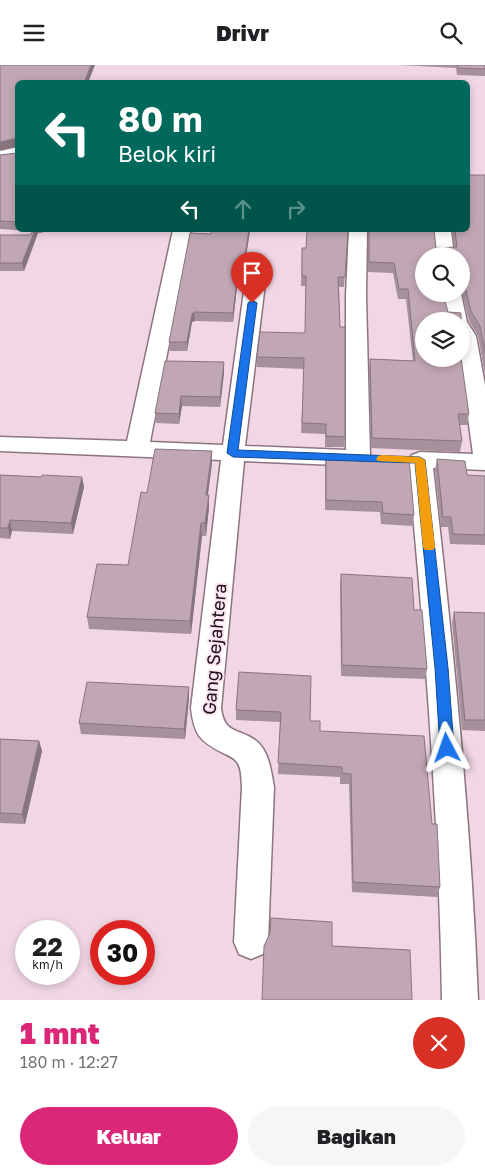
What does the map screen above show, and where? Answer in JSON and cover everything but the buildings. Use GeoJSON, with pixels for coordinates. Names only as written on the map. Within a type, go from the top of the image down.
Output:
{"type":"FeatureCollection","features":[{"type":"Feature","properties":{"kind":"street"},"geometry":{"type":"LineString","coordinates":[[0,156],[15,154]]}},
{"type":"Feature","properties":{"kind":"street"},"geometry":{"type":"LineString","coordinates":[[136,449],[182,232]]}},
{"type":"Feature","properties":{"kind":"street"},"geometry":{"type":"LineString","coordinates":[[358,232],[356,295],[358,458]]}},
{"type":"Feature","properties":{"kind":"street"},"geometry":{"type":"LineString","coordinates":[[442,232],[444,247]]}},
{"type":"Feature","properties":{"kind":"street"},"geometry":{"type":"LineString","coordinates":[[233,453],[255,284]]}},
{"type":"Feature","properties":{"kind":"street"},"geometry":{"type":"LineString","coordinates":[[470,357],[485,457]]}},
{"type":"Feature","properties":{"kind":"street"},"geometry":{"type":"LineString","coordinates":[[0,444],[485,462]]}},
{"type":"Feature","properties":{"kind":"street","name":"Gang Sejahtera"},"geometry":{"type":"LineString","coordinates":[[233,453],[206,708],[208,726],[218,736],[246,750],[255,764],[258,787],[251,942]]}},
{"type":"Feature","properties":{"kind":"street"},"geometry":{"type":"LineString","coordinates":[[402,459],[442,668],[460,947],[460,1000]]}},
{"type":"Feature","properties":{"kind":"slow traffic"},"geometry":{"type":"LineString","coordinates":[[382,459],[420,460],[429,547]]}},
{"type":"Feature","properties":{"kind":"route"},"geometry":{"type":"LineString","coordinates":[[252,303],[233,453],[420,460],[442,668],[447,748]]}}]}
